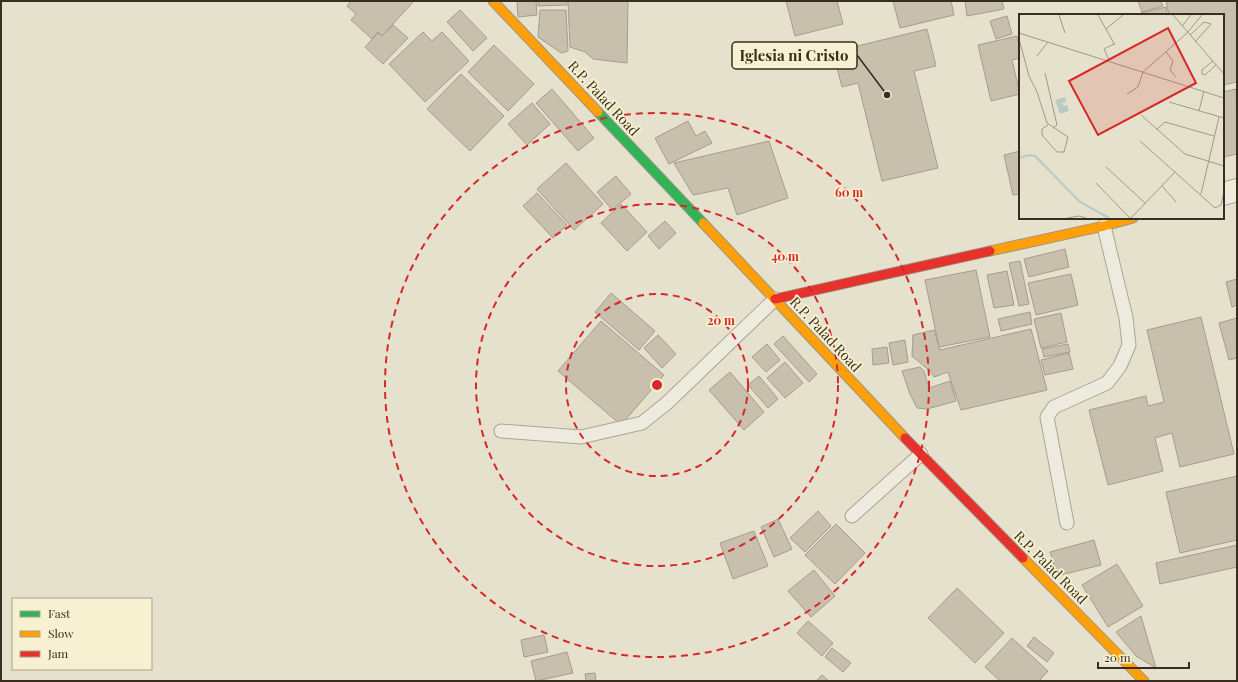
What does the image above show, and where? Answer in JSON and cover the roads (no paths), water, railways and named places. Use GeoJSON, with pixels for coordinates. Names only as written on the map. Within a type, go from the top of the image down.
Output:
{"type":"FeatureCollection","features":[{"type":"Feature","properties":{"kind":"street","name":"R.P. Palad Road"},"geometry":{"type":"LineString","coordinates":[[496,3],[920,454],[1144,681]]}},
{"type":"Feature","properties":{"kind":"street"},"geometry":{"type":"LineString","coordinates":[[1224,194],[1237,190]]}},
{"type":"Feature","properties":{"kind":"street"},"geometry":{"type":"LineString","coordinates":[[775,299],[1104,226],[1129,219]]}},
{"type":"Feature","properties":{"kind":"lane"},"geometry":{"type":"LineString","coordinates":[[1067,523],[1047,417],[1054,408],[1107,383],[1120,366],[1128,345],[1126,318],[1104,226]]}},
{"type":"Feature","properties":{"kind":"lane"},"geometry":{"type":"LineString","coordinates":[[501,431],[582,437],[642,423],[667,403],[775,299]]}},
{"type":"Feature","properties":{"kind":"lane"},"geometry":{"type":"LineString","coordinates":[[852,516],[920,454]]}},
{"type":"Feature","properties":{"kind":"place","name":"Iglesia ni Cristo"},"geometry":{"type":"Point","coordinates":[887,95]}}]}
